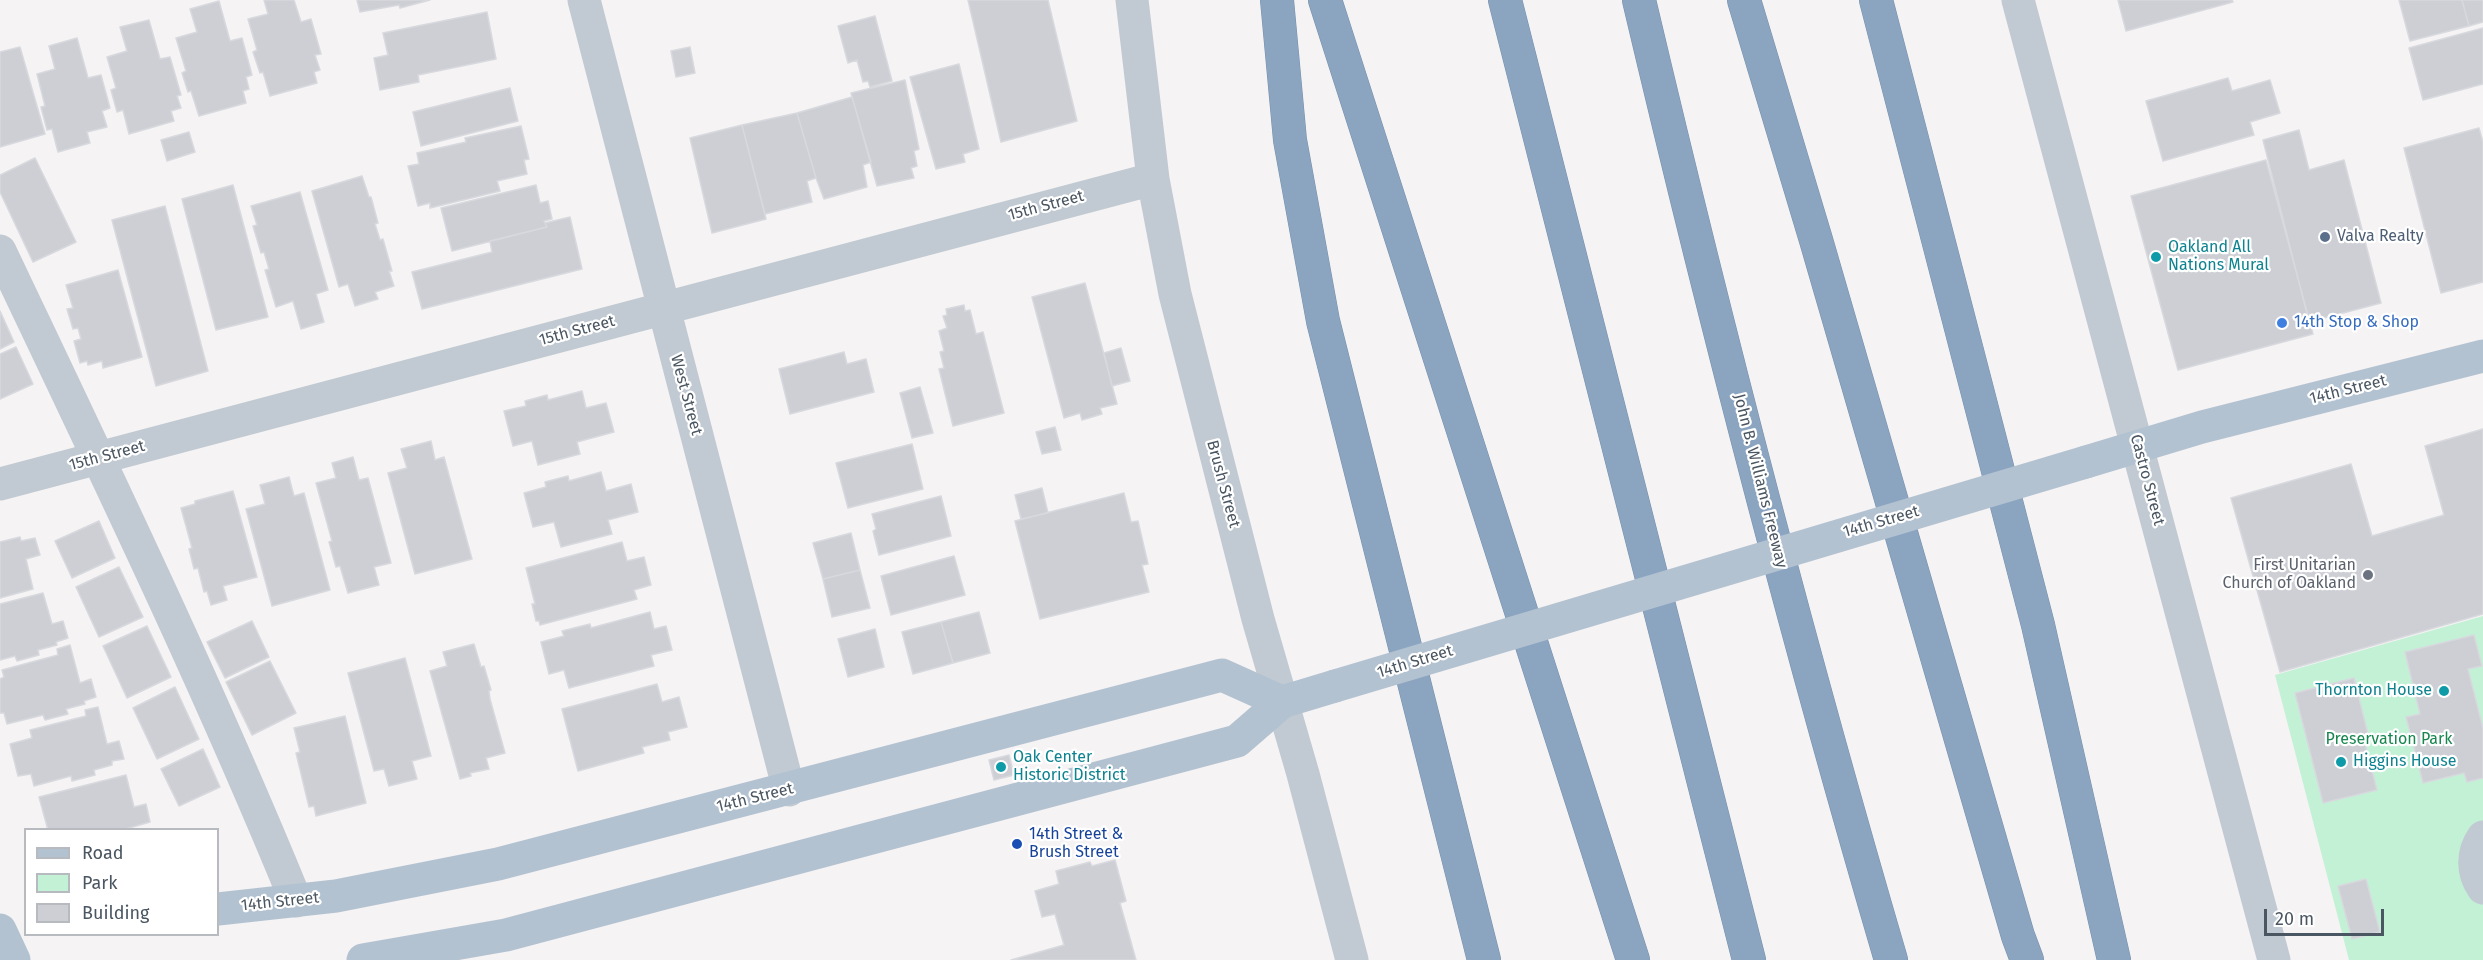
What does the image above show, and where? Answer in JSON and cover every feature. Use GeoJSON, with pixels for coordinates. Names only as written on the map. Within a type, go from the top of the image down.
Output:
{"type":"FeatureCollection","features":[{"type":"Feature","properties":{"kind":"highway"},"geometry":{"type":"LineString","coordinates":[[1277,0],[1290,140],[1323,321],[1485,960]]}},
{"type":"Feature","properties":{"kind":"highway"},"geometry":{"type":"LineString","coordinates":[[1325,0],[1633,960]]}},
{"type":"Feature","properties":{"kind":"highway"},"geometry":{"type":"LineString","coordinates":[[1505,0],[1749,960]]}},
{"type":"Feature","properties":{"kind":"highway","name":"John B. Williams Freeway"},"geometry":{"type":"LineString","coordinates":[[1639,0],[1689,207],[1782,570],[1891,960]]}},
{"type":"Feature","properties":{"kind":"highway"},"geometry":{"type":"LineString","coordinates":[[1744,0],[2022,948]]}},
{"type":"Feature","properties":{"kind":"highway"},"geometry":{"type":"LineString","coordinates":[[1876,0],[2041,635],[2114,960]]}},
{"type":"Feature","properties":{"kind":"main road","name":"14th Street"},"geometry":{"type":"LineString","coordinates":[[363,960],[506,934],[1237,741],[1282,702],[2202,427],[2483,356]]}},
{"type":"Feature","properties":{"kind":"main road","name":"14th Street"},"geometry":{"type":"LineString","coordinates":[[219,909],[336,896],[498,864],[789,790],[1222,675],[1282,702]]}},
{"type":"Feature","properties":{"kind":"main road"},"geometry":{"type":"LineString","coordinates":[[14,960],[0,931],[24,929]]}},
{"type":"Feature","properties":{"kind":"street","name":"West Street"},"geometry":{"type":"LineString","coordinates":[[584,0],[789,790]]}},
{"type":"Feature","properties":{"kind":"street","name":"Brush Street"},"geometry":{"type":"LineString","coordinates":[[1132,0],[1153,178],[1178,305],[1258,619],[1352,960]]}},
{"type":"Feature","properties":{"kind":"street","name":"Castro Street"},"geometry":{"type":"LineString","coordinates":[[2018,0],[2274,960]]}},
{"type":"Feature","properties":{"kind":"street","name":"15th Street"},"geometry":{"type":"LineString","coordinates":[[0,484],[1153,178]]}},
{"type":"Feature","properties":{"kind":"street"},"geometry":{"type":"LineString","coordinates":[[0,251],[98,458],[262,816],[296,901]]}},
{"type":"Feature","properties":{"kind":"street"},"geometry":{"type":"LineString","coordinates":[[2483,837],[2475,860],[2478,880],[2483,888]]}},
{"type":"Feature","properties":{"kind":"green space","name":"Preservation Park"},"geometry":{"type":"Polygon","coordinates":[[[2483,616],[2483,960],[2349,960],[2275,675],[2483,616]]]}},
{"type":"Feature","properties":{"kind":"building"},"geometry":{"type":"Polygon","coordinates":[[[264,0],[294,0],[301,22],[311,19],[321,54],[315,55],[320,70],[314,72],[317,83],[270,96],[263,72],[260,73],[253,52],[257,50],[248,19],[268,14],[264,0]]]}},
{"type":"Feature","properties":{"kind":"building"},"geometry":{"type":"Polygon","coordinates":[[[357,0],[430,0],[400,8],[399,5],[360,12],[357,0]]]}},
{"type":"Feature","properties":{"kind":"building"},"geometry":{"type":"Polygon","coordinates":[[[968,0],[1048,0],[1077,121],[1001,142],[968,0]]]}},
{"type":"Feature","properties":{"kind":"building"},"geometry":{"type":"Polygon","coordinates":[[[2118,0],[2232,0],[2233,2],[2126,31],[2118,0]]]}},
{"type":"Feature","properties":{"kind":"building"},"geometry":{"type":"Polygon","coordinates":[[[2399,0],[2462,0],[2469,26],[2410,41],[2399,0]]]}},
{"type":"Feature","properties":{"kind":"building"},"geometry":{"type":"Polygon","coordinates":[[[2462,0],[2483,0],[2483,22],[2469,26],[2462,0]]]}},
{"type":"Feature","properties":{"kind":"building"},"geometry":{"type":"Polygon","coordinates":[[[219,1],[230,41],[242,38],[252,75],[246,77],[249,89],[243,91],[246,103],[199,116],[182,73],[186,71],[176,38],[197,32],[190,9],[219,1]]]}},
{"type":"Feature","properties":{"kind":"building"},"geometry":{"type":"Polygon","coordinates":[[[487,12],[496,59],[418,75],[419,82],[380,90],[374,58],[388,55],[383,33],[487,12]]]}},
{"type":"Feature","properties":{"kind":"building"},"geometry":{"type":"Polygon","coordinates":[[[875,16],[892,81],[870,87],[868,81],[863,82],[857,60],[848,63],[838,26],[875,16]]]}},
{"type":"Feature","properties":{"kind":"building"},"geometry":{"type":"Polygon","coordinates":[[[149,20],[160,59],[170,57],[181,95],[177,96],[181,108],[171,111],[174,121],[129,134],[123,110],[117,112],[111,90],[116,88],[107,57],[127,51],[120,27],[149,20]]]}},
{"type":"Feature","properties":{"kind":"building"},"geometry":{"type":"Polygon","coordinates":[[[2483,28],[2483,84],[2423,100],[2409,48],[2483,28]]]}},
{"type":"Feature","properties":{"kind":"building"},"geometry":{"type":"Polygon","coordinates":[[[77,38],[88,78],[101,75],[110,108],[102,111],[107,127],[87,132],[90,143],[58,152],[52,129],[47,130],[41,107],[45,106],[37,74],[55,69],[49,46],[77,38]]]}},
{"type":"Feature","properties":{"kind":"building"},"geometry":{"type":"Polygon","coordinates":[[[20,47],[45,134],[0,147],[0,52],[20,47]]]}},
{"type":"Feature","properties":{"kind":"building"},"geometry":{"type":"Polygon","coordinates":[[[690,47],[695,73],[676,77],[671,51],[690,47]]]}},
{"type":"Feature","properties":{"kind":"building"},"geometry":{"type":"Polygon","coordinates":[[[959,64],[979,149],[963,154],[965,162],[936,169],[910,77],[959,64]]]}},
{"type":"Feature","properties":{"kind":"building"},"geometry":{"type":"Polygon","coordinates":[[[2228,78],[2232,91],[2270,80],[2280,113],[2250,122],[2254,135],[2163,161],[2146,101],[2228,78]]]}},
{"type":"Feature","properties":{"kind":"building"},"geometry":{"type":"Polygon","coordinates":[[[905,80],[919,149],[914,151],[917,166],[911,168],[914,178],[877,186],[851,93],[905,80]]]}},
{"type":"Feature","properties":{"kind":"building"},"geometry":{"type":"Polygon","coordinates":[[[510,88],[518,121],[421,146],[413,112],[510,88]]]}},
{"type":"Feature","properties":{"kind":"building"},"geometry":{"type":"Polygon","coordinates":[[[852,97],[871,162],[863,165],[867,187],[824,199],[797,113],[852,97]]]}},
{"type":"Feature","properties":{"kind":"building"},"geometry":{"type":"Polygon","coordinates":[[[797,113],[816,178],[807,181],[812,202],[765,214],[742,125],[797,113]]]}},
{"type":"Feature","properties":{"kind":"building"},"geometry":{"type":"Polygon","coordinates":[[[742,125],[766,219],[712,233],[690,138],[742,125]]]}},
{"type":"Feature","properties":{"kind":"building"},"geometry":{"type":"Polygon","coordinates":[[[521,126],[529,159],[524,160],[527,174],[497,181],[500,191],[430,208],[430,203],[418,206],[408,166],[419,164],[417,153],[466,142],[465,138],[521,126]]]}},
{"type":"Feature","properties":{"kind":"building"},"geometry":{"type":"Polygon","coordinates":[[[2479,128],[2483,142],[2483,282],[2441,293],[2404,148],[2479,128]]]}},
{"type":"Feature","properties":{"kind":"building","name":"Valva Realty"},"geometry":{"type":"Polygon","coordinates":[[[2299,130],[2309,170],[2344,160],[2381,303],[2309,322],[2263,140],[2299,130]]]}},
{"type":"Feature","properties":{"kind":"building"},"geometry":{"type":"Polygon","coordinates":[[[189,132],[195,152],[167,161],[161,140],[189,132]]]}},
{"type":"Feature","properties":{"kind":"building"},"geometry":{"type":"Polygon","coordinates":[[[35,158],[76,242],[33,262],[0,192],[0,175],[35,158]]]}},
{"type":"Feature","properties":{"kind":"building"},"geometry":{"type":"Polygon","coordinates":[[[2266,160],[2313,334],[2178,370],[2131,196],[2266,160]]]}},
{"type":"Feature","properties":{"kind":"building"},"geometry":{"type":"Polygon","coordinates":[[[362,176],[369,197],[371,197],[378,223],[375,224],[380,240],[383,239],[394,286],[375,292],[378,299],[355,306],[348,284],[339,287],[312,191],[362,176]]]}},
{"type":"Feature","properties":{"kind":"building"},"geometry":{"type":"Polygon","coordinates":[[[233,185],[268,317],[216,330],[182,199],[233,185]]]}},
{"type":"Feature","properties":{"kind":"building"},"geometry":{"type":"Polygon","coordinates":[[[536,185],[540,203],[548,201],[552,219],[544,221],[547,227],[452,251],[441,208],[536,185]]]}},
{"type":"Feature","properties":{"kind":"building"},"geometry":{"type":"Polygon","coordinates":[[[300,192],[328,290],[316,294],[324,322],[301,329],[293,301],[276,307],[265,270],[269,269],[264,252],[261,253],[253,226],[257,225],[251,206],[300,192]]]}},
{"type":"Feature","properties":{"kind":"building"},"geometry":{"type":"Polygon","coordinates":[[[165,206],[208,371],[156,386],[112,220],[165,206]]]}},
{"type":"Feature","properties":{"kind":"building"},"geometry":{"type":"Polygon","coordinates":[[[570,217],[582,269],[422,309],[412,272],[492,252],[490,241],[547,227],[545,223],[570,217]]]}},
{"type":"Feature","properties":{"kind":"building"},"geometry":{"type":"Polygon","coordinates":[[[118,270],[142,357],[103,368],[102,361],[88,365],[87,361],[80,363],[74,341],[81,339],[78,328],[73,329],[67,309],[73,308],[66,285],[118,270]]]}},
{"type":"Feature","properties":{"kind":"building"},"geometry":{"type":"Polygon","coordinates":[[[1085,283],[1117,404],[1100,408],[1102,414],[1082,420],[1080,413],[1064,418],[1032,297],[1085,283]]]}},
{"type":"Feature","properties":{"kind":"building"},"geometry":{"type":"Polygon","coordinates":[[[964,305],[965,311],[970,310],[976,334],[983,332],[1004,413],[953,426],[939,369],[944,368],[940,352],[944,351],[939,331],[947,328],[943,316],[947,315],[946,309],[964,305]]]}},
{"type":"Feature","properties":{"kind":"building"},"geometry":{"type":"Polygon","coordinates":[[[0,311],[14,342],[0,349],[0,311]]]}},
{"type":"Feature","properties":{"kind":"building"},"geometry":{"type":"Polygon","coordinates":[[[16,347],[33,384],[0,399],[0,354],[16,347]]]}},
{"type":"Feature","properties":{"kind":"building"},"geometry":{"type":"Polygon","coordinates":[[[1121,348],[1130,381],[1112,386],[1104,353],[1121,348]]]}},
{"type":"Feature","properties":{"kind":"building"},"geometry":{"type":"Polygon","coordinates":[[[844,352],[847,364],[866,359],[874,392],[790,414],[779,369],[844,352]]]}},
{"type":"Feature","properties":{"kind":"building"},"geometry":{"type":"Polygon","coordinates":[[[920,387],[933,433],[912,438],[900,393],[920,387]]]}},
{"type":"Feature","properties":{"kind":"building"},"geometry":{"type":"Polygon","coordinates":[[[582,391],[586,408],[606,403],[614,432],[577,442],[580,454],[538,465],[532,441],[513,446],[504,411],[526,406],[525,401],[547,395],[548,400],[582,391]]]}},
{"type":"Feature","properties":{"kind":"building"},"geometry":{"type":"Polygon","coordinates":[[[1055,427],[1061,450],[1042,454],[1036,432],[1055,427]]]}},
{"type":"Feature","properties":{"kind":"building","name":"First Unitarian Church of Oakland"},"geometry":{"type":"Polygon","coordinates":[[[2483,429],[2483,614],[2280,672],[2231,498],[2351,464],[2372,536],[2444,515],[2425,446],[2483,429]]]}},
{"type":"Feature","properties":{"kind":"building"},"geometry":{"type":"Polygon","coordinates":[[[431,441],[435,460],[444,457],[472,559],[415,574],[388,473],[407,468],[401,449],[431,441]]]}},
{"type":"Feature","properties":{"kind":"building"},"geometry":{"type":"Polygon","coordinates":[[[912,444],[923,489],[848,508],[836,463],[912,444]]]}},
{"type":"Feature","properties":{"kind":"building"},"geometry":{"type":"Polygon","coordinates":[[[353,457],[359,480],[368,478],[391,563],[374,567],[379,585],[348,593],[340,566],[336,567],[329,542],[332,541],[316,483],[336,478],[332,463],[353,457]]]}},
{"type":"Feature","properties":{"kind":"building"},"geometry":{"type":"Polygon","coordinates":[[[601,472],[606,491],[631,484],[638,512],[608,520],[612,534],[561,547],[554,522],[533,527],[524,493],[546,487],[545,482],[568,476],[569,481],[601,472]]]}},
{"type":"Feature","properties":{"kind":"building"},"geometry":{"type":"Polygon","coordinates":[[[289,477],[294,496],[304,493],[330,590],[272,606],[246,509],[265,504],[260,485],[289,477]]]}},
{"type":"Feature","properties":{"kind":"building"},"geometry":{"type":"Polygon","coordinates":[[[1042,488],[1048,513],[1021,519],[1015,495],[1042,488]]]}},
{"type":"Feature","properties":{"kind":"building"},"geometry":{"type":"Polygon","coordinates":[[[233,491],[257,577],[223,586],[227,600],[211,605],[207,591],[204,592],[198,568],[194,569],[189,549],[192,548],[181,508],[195,504],[195,501],[233,491]]]}},
{"type":"Feature","properties":{"kind":"building"},"geometry":{"type":"Polygon","coordinates":[[[1124,493],[1131,522],[1138,521],[1148,564],[1142,565],[1149,592],[1040,619],[1015,521],[1124,493]]]}},
{"type":"Feature","properties":{"kind":"building"},"geometry":{"type":"Polygon","coordinates":[[[941,496],[951,536],[879,555],[873,531],[876,529],[872,514],[941,496]]]}},
{"type":"Feature","properties":{"kind":"building"},"geometry":{"type":"Polygon","coordinates":[[[99,521],[115,558],[72,578],[55,541],[99,521]]]}},
{"type":"Feature","properties":{"kind":"building"},"geometry":{"type":"Polygon","coordinates":[[[851,533],[860,570],[823,579],[813,543],[851,533]]]}},
{"type":"Feature","properties":{"kind":"building"},"geometry":{"type":"Polygon","coordinates":[[[20,537],[21,541],[35,538],[40,555],[26,559],[33,589],[0,598],[0,542],[20,537]]]}},
{"type":"Feature","properties":{"kind":"building"},"geometry":{"type":"Polygon","coordinates":[[[622,542],[627,561],[644,557],[651,585],[634,590],[637,599],[540,625],[539,621],[536,621],[532,604],[535,604],[526,568],[622,542]]]}},
{"type":"Feature","properties":{"kind":"building"},"geometry":{"type":"Polygon","coordinates":[[[954,556],[965,595],[891,615],[881,576],[954,556]]]}},
{"type":"Feature","properties":{"kind":"building"},"geometry":{"type":"Polygon","coordinates":[[[119,567],[143,617],[99,637],[76,587],[119,567]]]}},
{"type":"Feature","properties":{"kind":"building"},"geometry":{"type":"Polygon","coordinates":[[[860,570],[870,608],[832,617],[823,579],[860,570]]]}},
{"type":"Feature","properties":{"kind":"building"},"geometry":{"type":"Polygon","coordinates":[[[43,593],[52,624],[63,621],[68,638],[56,642],[57,645],[38,650],[39,655],[17,661],[15,656],[0,660],[0,604],[43,593]]]}},
{"type":"Feature","properties":{"kind":"building"},"geometry":{"type":"Polygon","coordinates":[[[650,612],[654,629],[666,626],[672,650],[651,655],[654,666],[569,688],[564,670],[549,674],[541,642],[564,636],[562,631],[590,624],[591,628],[650,612]]]}},
{"type":"Feature","properties":{"kind":"building"},"geometry":{"type":"Polygon","coordinates":[[[979,612],[990,653],[953,663],[941,622],[979,612]]]}},
{"type":"Feature","properties":{"kind":"building"},"geometry":{"type":"Polygon","coordinates":[[[252,621],[269,657],[225,678],[207,642],[252,621]]]}},
{"type":"Feature","properties":{"kind":"building"},"geometry":{"type":"Polygon","coordinates":[[[941,622],[953,663],[913,674],[902,632],[941,622]]]}},
{"type":"Feature","properties":{"kind":"building"},"geometry":{"type":"Polygon","coordinates":[[[147,626],[171,677],[127,698],[103,646],[147,626]]]}},
{"type":"Feature","properties":{"kind":"building"},"geometry":{"type":"Polygon","coordinates":[[[875,629],[884,667],[848,677],[838,639],[875,629]]]}},
{"type":"Feature","properties":{"kind":"building","name":"Thornton House"},"geometry":{"type":"Polygon","coordinates":[[[2474,635],[2482,666],[2468,669],[2483,728],[2483,778],[2467,782],[2464,773],[2423,783],[2406,717],[2420,714],[2405,652],[2474,635]]]}},
{"type":"Feature","properties":{"kind":"building"},"geometry":{"type":"Polygon","coordinates":[[[474,644],[491,690],[489,691],[490,699],[505,753],[486,758],[489,769],[470,773],[471,776],[460,779],[430,671],[447,666],[443,652],[474,644]]]}},
{"type":"Feature","properties":{"kind":"building"},"geometry":{"type":"Polygon","coordinates":[[[70,645],[80,683],[91,679],[96,697],[84,701],[85,704],[66,709],[68,714],[45,720],[43,715],[7,724],[4,713],[0,713],[0,679],[4,677],[2,670],[58,655],[57,649],[70,645]]]}},
{"type":"Feature","properties":{"kind":"building"},"geometry":{"type":"Polygon","coordinates":[[[405,658],[431,756],[412,761],[417,779],[389,786],[384,769],[374,771],[348,673],[405,658]]]}},
{"type":"Feature","properties":{"kind":"building"},"geometry":{"type":"Polygon","coordinates":[[[270,661],[296,713],[252,735],[226,682],[270,661]]]}},
{"type":"Feature","properties":{"kind":"building","name":"Higgins House"},"geometry":{"type":"Polygon","coordinates":[[[2354,678],[2368,734],[2363,735],[2377,790],[2323,803],[2295,693],[2354,678]]]}},
{"type":"Feature","properties":{"kind":"building"},"geometry":{"type":"Polygon","coordinates":[[[657,684],[662,702],[679,697],[687,727],[668,732],[670,740],[642,747],[644,753],[578,771],[562,709],[657,684]]]}},
{"type":"Feature","properties":{"kind":"building"},"geometry":{"type":"Polygon","coordinates":[[[175,687],[199,739],[157,759],[133,708],[175,687]]]}},
{"type":"Feature","properties":{"kind":"building"},"geometry":{"type":"Polygon","coordinates":[[[98,707],[107,744],[119,741],[124,759],[112,761],[112,765],[94,770],[95,775],[72,781],[71,776],[34,786],[31,774],[18,776],[10,744],[32,738],[30,730],[86,716],[85,710],[98,707]]]}},
{"type":"Feature","properties":{"kind":"building"},"geometry":{"type":"Polygon","coordinates":[[[345,716],[366,803],[316,816],[314,806],[309,807],[296,753],[300,752],[294,728],[345,716]]]}},
{"type":"Feature","properties":{"kind":"building"},"geometry":{"type":"Polygon","coordinates":[[[203,749],[220,787],[179,806],[161,769],[203,749]]]}},
{"type":"Feature","properties":{"kind":"building","name":"Oak Center Historic District"},"geometry":{"type":"Polygon","coordinates":[[[1009,755],[1014,775],[994,780],[989,760],[1009,755]]]}},
{"type":"Feature","properties":{"kind":"building"},"geometry":{"type":"Polygon","coordinates":[[[126,775],[134,807],[146,804],[150,822],[129,828],[47,828],[39,797],[126,775]]]}},
{"type":"Feature","properties":{"kind":"building"},"geometry":{"type":"Polygon","coordinates":[[[1115,860],[1126,901],[1120,903],[1136,960],[1011,960],[1064,945],[1055,914],[1042,917],[1035,891],[1059,884],[1056,871],[1090,862],[1092,866],[1115,860]]]}},
{"type":"Feature","properties":{"kind":"building"},"geometry":{"type":"Polygon","coordinates":[[[2366,879],[2380,932],[2352,939],[2338,886],[2366,879]]]}},
{"type":"Feature","properties":{"kind":"place","name":"Valva Realty"},"geometry":{"type":"Point","coordinates":[2325,237]}},
{"type":"Feature","properties":{"kind":"place","name":"Oakland All Nations Mural"},"geometry":{"type":"Point","coordinates":[2156,257]}},
{"type":"Feature","properties":{"kind":"place","name":"14th Stop & Shop"},"geometry":{"type":"Point","coordinates":[2282,323]}},
{"type":"Feature","properties":{"kind":"place","name":"First Unitarian Church of Oakland"},"geometry":{"type":"Point","coordinates":[2368,575]}},
{"type":"Feature","properties":{"kind":"place","name":"Thornton House"},"geometry":{"type":"Point","coordinates":[2444,691]}},
{"type":"Feature","properties":{"kind":"place","name":"Higgins House"},"geometry":{"type":"Point","coordinates":[2341,762]}},
{"type":"Feature","properties":{"kind":"place","name":"Oak Center Historic District"},"geometry":{"type":"Point","coordinates":[1001,767]}},
{"type":"Feature","properties":{"kind":"place","name":"14th Street & Brush Street"},"geometry":{"type":"Point","coordinates":[1017,844]}}]}
